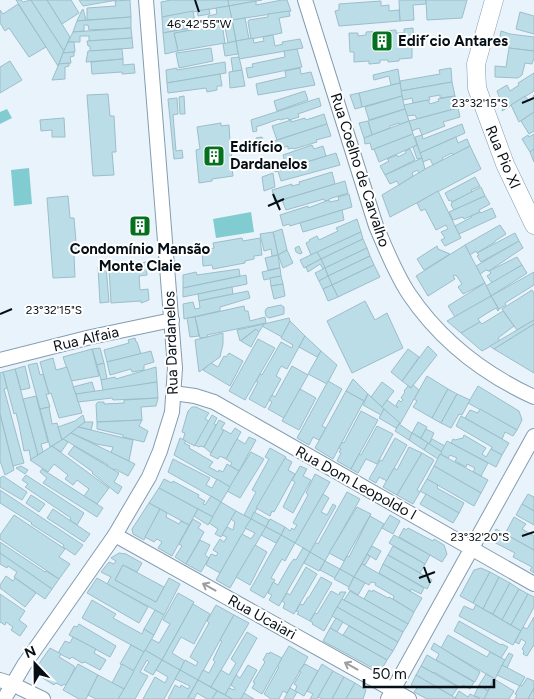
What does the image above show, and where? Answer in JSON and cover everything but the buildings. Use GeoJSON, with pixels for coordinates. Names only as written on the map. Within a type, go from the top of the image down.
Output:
{"type":"FeatureCollection","features":[{"type":"Feature","properties":{"kind":"street","name":"Rua Dardanelos"},"geometry":{"type":"LineString","coordinates":[[4,699],[6,682],[115,535],[149,477],[160,451],[172,412],[175,368],[172,320],[146,0]]}},
{"type":"Feature","properties":{"kind":"street","name":"Rua Coelho de Carvalho"},"geometry":{"type":"LineString","coordinates":[[305,0],[376,226],[391,262],[409,293],[432,324],[457,349],[500,380],[534,397]]}},
{"type":"Feature","properties":{"kind":"street","name":"Rua Pio XI"},"geometry":{"type":"LineString","coordinates":[[494,0],[476,64],[477,88],[502,158],[533,219]]}},
{"type":"Feature","properties":{"kind":"street","name":"Rua Alfaia"},"geometry":{"type":"LineString","coordinates":[[0,360],[91,337],[172,320]]}},
{"type":"Feature","properties":{"kind":"street","name":"Rua Dom Leopoldo I"},"geometry":{"type":"LineString","coordinates":[[174,393],[195,396],[214,402],[534,584]]}},
{"type":"Feature","properties":{"kind":"street"},"geometry":{"type":"LineString","coordinates":[[390,694],[534,436]]}},
{"type":"Feature","properties":{"kind":"street","name":"Rua Ucaiari"},"geometry":{"type":"LineString","coordinates":[[115,535],[390,694],[409,699]]}},
{"type":"Feature","properties":{"kind":"street"},"geometry":{"type":"LineString","coordinates":[[6,682],[43,699]]}},
{"type":"Feature","properties":{"kind":"water"},"geometry":{"type":"Polygon","coordinates":[[[7,109],[12,118],[0,124],[0,112],[7,109]]]}},
{"type":"Feature","properties":{"kind":"water"},"geometry":{"type":"Polygon","coordinates":[[[29,168],[32,204],[14,206],[11,170],[29,168]]]}},
{"type":"Feature","properties":{"kind":"water"},"geometry":{"type":"Polygon","coordinates":[[[251,212],[254,232],[216,238],[213,219],[251,212]]]}},
{"type":"Feature","properties":{"kind":"place","name":"Edif´cio Antares"},"geometry":{"type":"Point","coordinates":[382,41]}},
{"type":"Feature","properties":{"kind":"place","name":"Edifício Dardanelos"},"geometry":{"type":"Point","coordinates":[214,156]}},
{"type":"Feature","properties":{"kind":"place","name":"Condomínio Mansão Monte Claie"},"geometry":{"type":"Point","coordinates":[140,226]}}]}
